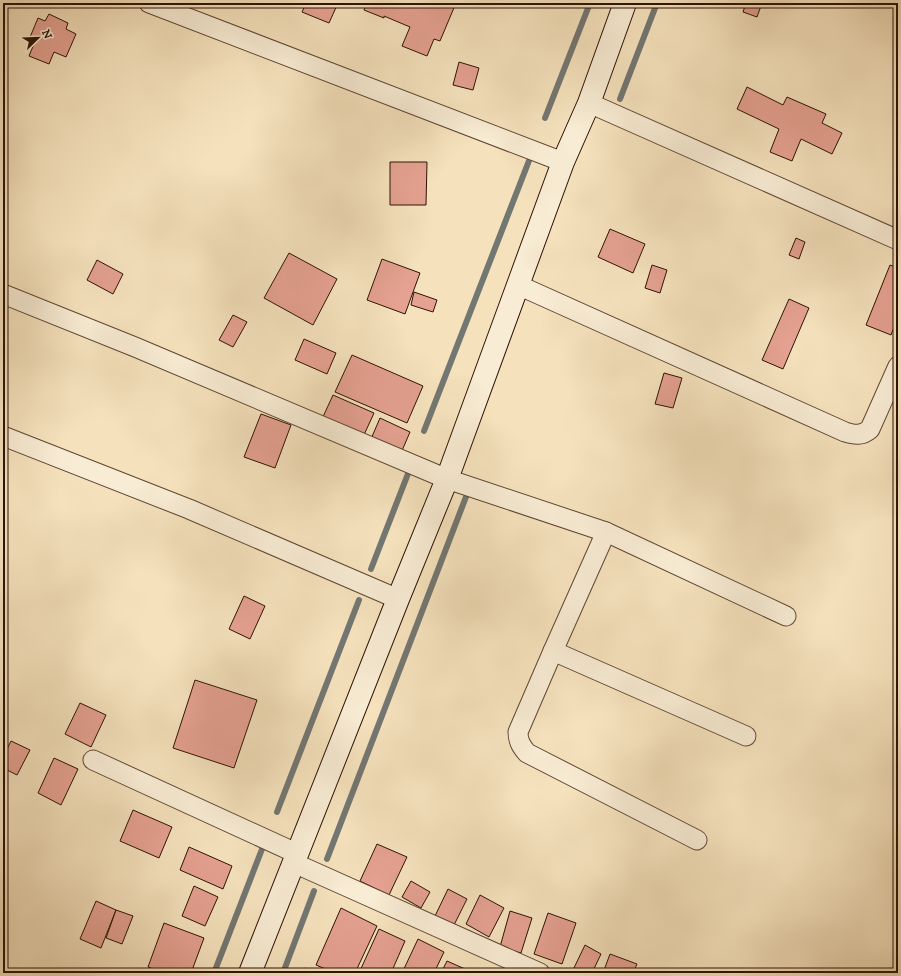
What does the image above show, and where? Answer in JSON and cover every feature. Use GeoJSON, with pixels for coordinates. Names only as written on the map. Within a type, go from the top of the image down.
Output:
{"type":"FeatureCollection","features":[{"type":"Feature","properties":{"kind":"street"},"geometry":{"type":"LineString","coordinates":[[149,3],[563,162]]}},
{"type":"Feature","properties":{"kind":"street"},"geometry":{"type":"LineString","coordinates":[[250,973],[447,479],[563,162],[589,103],[625,3]]}},
{"type":"Feature","properties":{"kind":"street"},"geometry":{"type":"LineString","coordinates":[[589,103],[898,240]]}},
{"type":"Feature","properties":{"kind":"street"},"geometry":{"type":"LineString","coordinates":[[518,285],[854,435],[864,434],[870,429],[898,366]]}},
{"type":"Feature","properties":{"kind":"street"},"geometry":{"type":"LineString","coordinates":[[3,294],[142,350],[447,479],[606,532],[786,616]]}},
{"type":"Feature","properties":{"kind":"street"},"geometry":{"type":"LineString","coordinates":[[3,436],[188,509],[398,599]]}},
{"type":"Feature","properties":{"kind":"street"},"geometry":{"type":"LineString","coordinates":[[606,532],[518,732],[518,740],[527,753],[697,840]]}},
{"type":"Feature","properties":{"kind":"street"},"geometry":{"type":"LineString","coordinates":[[553,650],[746,736]]}},
{"type":"Feature","properties":{"kind":"street"},"geometry":{"type":"LineString","coordinates":[[93,760],[296,859],[540,973]]}},
{"type":"Feature","properties":{"kind":"building"},"geometry":{"type":"Polygon","coordinates":[[[306,3],[338,3],[329,23],[302,12],[306,3]]]}},
{"type":"Feature","properties":{"kind":"building"},"geometry":{"type":"Polygon","coordinates":[[[367,3],[456,3],[440,41],[434,39],[427,56],[402,46],[410,27],[384,16],[384,18],[364,10],[367,3]]]}},
{"type":"Feature","properties":{"kind":"building"},"geometry":{"type":"Polygon","coordinates":[[[746,3],[762,3],[757,17],[743,12],[746,3]]]}},
{"type":"Feature","properties":{"kind":"building"},"geometry":{"type":"Polygon","coordinates":[[[49,14],[68,23],[66,29],[76,34],[66,57],[54,52],[49,64],[29,56],[34,44],[28,42],[38,18],[45,21],[49,14]]]}},
{"type":"Feature","properties":{"kind":"building"},"geometry":{"type":"Polygon","coordinates":[[[459,62],[479,68],[473,90],[453,85],[459,62]]]}},
{"type":"Feature","properties":{"kind":"building"},"geometry":{"type":"Polygon","coordinates":[[[747,87],[783,105],[787,97],[826,114],[822,123],[842,133],[832,154],[801,139],[792,161],[770,152],[779,129],[737,109],[747,87]]]}},
{"type":"Feature","properties":{"kind":"building"},"geometry":{"type":"Polygon","coordinates":[[[390,162],[427,162],[426,205],[390,205],[390,162]]]}},
{"type":"Feature","properties":{"kind":"building"},"geometry":{"type":"Polygon","coordinates":[[[610,229],[645,244],[633,273],[598,257],[610,229]]]}},
{"type":"Feature","properties":{"kind":"building"},"geometry":{"type":"Polygon","coordinates":[[[796,238],[805,242],[799,259],[789,255],[796,238]]]}},
{"type":"Feature","properties":{"kind":"building"},"geometry":{"type":"Polygon","coordinates":[[[289,253],[337,279],[313,325],[264,298],[289,253]]]}},
{"type":"Feature","properties":{"kind":"building"},"geometry":{"type":"Polygon","coordinates":[[[382,259],[420,273],[405,314],[367,300],[382,259]]]}},
{"type":"Feature","properties":{"kind":"building"},"geometry":{"type":"Polygon","coordinates":[[[97,260],[123,274],[113,294],[87,280],[97,260]]]}},
{"type":"Feature","properties":{"kind":"building"},"geometry":{"type":"Polygon","coordinates":[[[652,265],[667,270],[660,293],[645,288],[652,265]]]}},
{"type":"Feature","properties":{"kind":"building"},"geometry":{"type":"Polygon","coordinates":[[[890,265],[898,268],[898,317],[891,335],[866,325],[890,265]]]}},
{"type":"Feature","properties":{"kind":"building"},"geometry":{"type":"Polygon","coordinates":[[[414,292],[437,300],[433,312],[411,305],[414,292]]]}},
{"type":"Feature","properties":{"kind":"building"},"geometry":{"type":"Polygon","coordinates":[[[789,299],[809,308],[783,369],[762,360],[789,299]]]}},
{"type":"Feature","properties":{"kind":"building"},"geometry":{"type":"Polygon","coordinates":[[[233,315],[247,322],[233,347],[219,340],[233,315]]]}},
{"type":"Feature","properties":{"kind":"building"},"geometry":{"type":"Polygon","coordinates":[[[304,339],[336,353],[327,374],[295,360],[304,339]]]}},
{"type":"Feature","properties":{"kind":"building"},"geometry":{"type":"Polygon","coordinates":[[[352,355],[423,386],[407,423],[335,392],[352,355]]]}},
{"type":"Feature","properties":{"kind":"building"},"geometry":{"type":"Polygon","coordinates":[[[664,373],[682,378],[673,408],[655,404],[664,373]]]}},
{"type":"Feature","properties":{"kind":"building"},"geometry":{"type":"Polygon","coordinates":[[[333,395],[374,413],[363,437],[322,419],[333,395]]]}},
{"type":"Feature","properties":{"kind":"building"},"geometry":{"type":"Polygon","coordinates":[[[261,414],[291,425],[275,468],[244,457],[261,414]]]}},
{"type":"Feature","properties":{"kind":"building"},"geometry":{"type":"Polygon","coordinates":[[[380,418],[410,432],[401,453],[371,439],[380,418]]]}},
{"type":"Feature","properties":{"kind":"building"},"geometry":{"type":"Polygon","coordinates":[[[244,596],[265,606],[250,639],[229,629],[244,596]]]}},
{"type":"Feature","properties":{"kind":"building"},"geometry":{"type":"Polygon","coordinates":[[[195,680],[257,700],[234,768],[173,748],[195,680]]]}},
{"type":"Feature","properties":{"kind":"building"},"geometry":{"type":"Polygon","coordinates":[[[80,703],[106,715],[91,747],[65,734],[80,703]]]}},
{"type":"Feature","properties":{"kind":"building"},"geometry":{"type":"Polygon","coordinates":[[[11,741],[30,750],[17,775],[3,768],[3,757],[11,741]]]}},
{"type":"Feature","properties":{"kind":"building"},"geometry":{"type":"Polygon","coordinates":[[[54,758],[78,769],[61,805],[38,793],[54,758]]]}},
{"type":"Feature","properties":{"kind":"building"},"geometry":{"type":"Polygon","coordinates":[[[133,810],[172,827],[159,858],[120,841],[133,810]]]}},
{"type":"Feature","properties":{"kind":"building"},"geometry":{"type":"Polygon","coordinates":[[[377,844],[407,857],[389,895],[360,881],[377,844]]]}},
{"type":"Feature","properties":{"kind":"building"},"geometry":{"type":"Polygon","coordinates":[[[189,847],[232,866],[223,889],[180,870],[189,847]]]}},
{"type":"Feature","properties":{"kind":"building"},"geometry":{"type":"Polygon","coordinates":[[[411,881],[430,892],[421,908],[402,897],[411,881]]]}},
{"type":"Feature","properties":{"kind":"building"},"geometry":{"type":"Polygon","coordinates":[[[194,886],[218,897],[205,926],[182,916],[194,886]]]}},
{"type":"Feature","properties":{"kind":"building"},"geometry":{"type":"Polygon","coordinates":[[[448,889],[467,899],[454,925],[435,916],[448,889]]]}},
{"type":"Feature","properties":{"kind":"building"},"geometry":{"type":"Polygon","coordinates":[[[480,895],[504,908],[489,937],[466,924],[480,895]]]}},
{"type":"Feature","properties":{"kind":"building"},"geometry":{"type":"Polygon","coordinates":[[[96,901],[116,910],[101,948],[80,939],[96,901]]]}},
{"type":"Feature","properties":{"kind":"building"},"geometry":{"type":"Polygon","coordinates":[[[341,908],[377,926],[355,973],[335,973],[316,965],[341,908]]]}},
{"type":"Feature","properties":{"kind":"building"},"geometry":{"type":"Polygon","coordinates":[[[116,910],[133,916],[122,944],[106,938],[116,910]]]}},
{"type":"Feature","properties":{"kind":"building"},"geometry":{"type":"Polygon","coordinates":[[[510,911],[532,918],[521,953],[500,947],[510,911]]]}},
{"type":"Feature","properties":{"kind":"building"},"geometry":{"type":"Polygon","coordinates":[[[548,913],[576,923],[562,964],[534,954],[548,913]]]}},
{"type":"Feature","properties":{"kind":"building"},"geometry":{"type":"Polygon","coordinates":[[[164,923],[204,938],[191,973],[164,973],[148,967],[164,923]]]}},
{"type":"Feature","properties":{"kind":"building"},"geometry":{"type":"Polygon","coordinates":[[[379,929],[405,941],[391,973],[359,973],[379,929]]]}},
{"type":"Feature","properties":{"kind":"building"},"geometry":{"type":"Polygon","coordinates":[[[418,939],[444,952],[434,973],[402,973],[418,939]]]}},
{"type":"Feature","properties":{"kind":"building"},"geometry":{"type":"Polygon","coordinates":[[[585,945],[601,954],[592,973],[573,973],[572,972],[585,945]]]}},
{"type":"Feature","properties":{"kind":"building"},"geometry":{"type":"Polygon","coordinates":[[[610,954],[637,964],[633,973],[603,973],[610,954]]]}},
{"type":"Feature","properties":{"kind":"building"},"geometry":{"type":"Polygon","coordinates":[[[447,961],[474,973],[441,973],[447,961]]]}},
{"type":"Feature","properties":{"kind":"building"},"geometry":{"type":"Polygon","coordinates":[[[305,968],[317,973],[303,973],[305,968]]]}},
{"type":"Feature","properties":{"kind":"waterway"},"geometry":{"type":"LineString","coordinates":[[545,118],[590,3]]}},
{"type":"Feature","properties":{"kind":"waterway"},"geometry":{"type":"LineString","coordinates":[[620,99],[657,3]]}},
{"type":"Feature","properties":{"kind":"waterway"},"geometry":{"type":"LineString","coordinates":[[424,431],[532,153]]}},
{"type":"Feature","properties":{"kind":"waterway"},"geometry":{"type":"LineString","coordinates":[[371,569],[411,466]]}},
{"type":"Feature","properties":{"kind":"waterway"},"geometry":{"type":"LineString","coordinates":[[327,859],[469,489]]}},
{"type":"Feature","properties":{"kind":"waterway"},"geometry":{"type":"LineString","coordinates":[[277,812],[359,600]]}},
{"type":"Feature","properties":{"kind":"waterway"},"geometry":{"type":"LineString","coordinates":[[214,973],[264,844]]}},
{"type":"Feature","properties":{"kind":"waterway"},"geometry":{"type":"LineString","coordinates":[[283,973],[314,891]]}}]}
